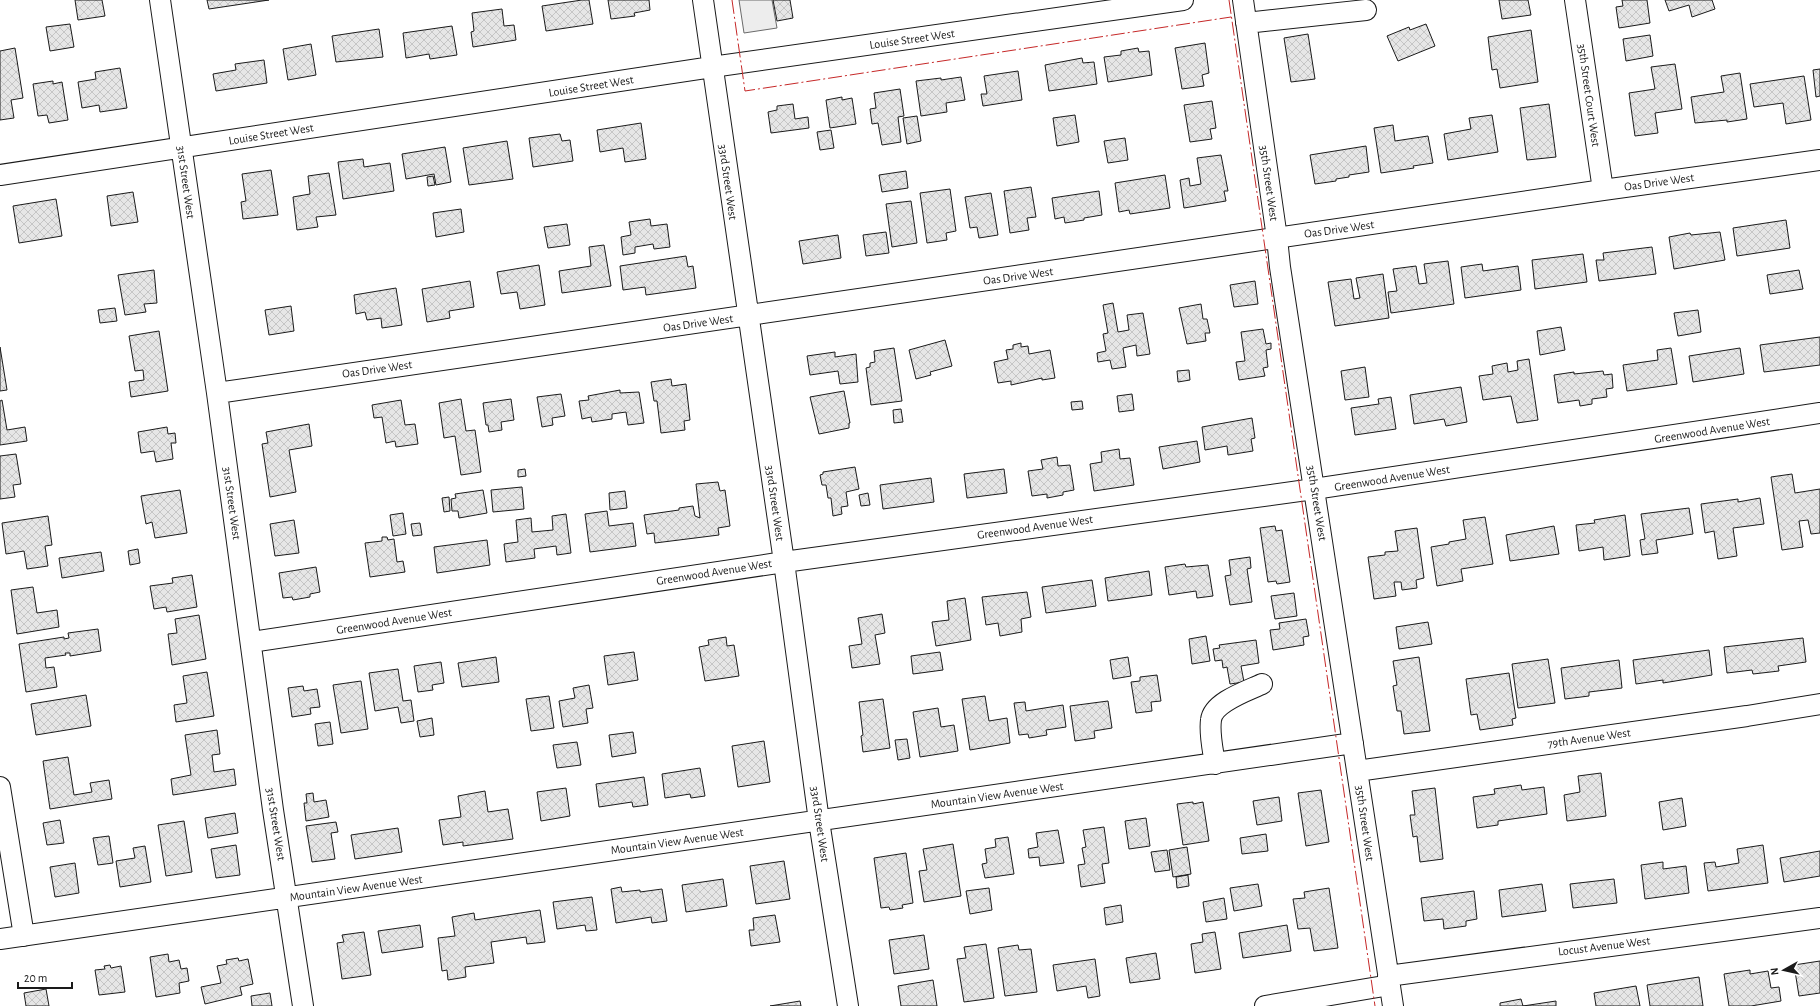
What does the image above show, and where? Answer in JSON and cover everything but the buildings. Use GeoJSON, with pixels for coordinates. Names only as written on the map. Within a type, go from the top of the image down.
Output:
{"type":"FeatureCollection","features":[{"type":"Feature","properties":{"kind":"street","name":"31st Street West"},"geometry":{"type":"LineString","coordinates":[[160,0],[251,642],[273,810],[288,898],[303,1006]]}},
{"type":"Feature","properties":{"kind":"street","name":"33rd Street West"},"geometry":{"type":"LineString","coordinates":[[703,0],[747,316],[784,562],[818,821],[848,1006]]}},
{"type":"Feature","properties":{"kind":"street","name":"Louise Street West"},"geometry":{"type":"LineString","coordinates":[[0,175],[712,67],[1183,0]]}},
{"type":"Feature","properties":{"kind":"street","name":"35th Street West"},"geometry":{"type":"LineString","coordinates":[[1243,0],[1280,267],[1393,1006]]}},
{"type":"Feature","properties":{"kind":"street","name":"35th Street Court West"},"geometry":{"type":"LineString","coordinates":[[1575,0],[1603,190]]}},
{"type":"Feature","properties":{"kind":"street"},"geometry":{"type":"LineString","coordinates":[[1246,23],[1366,10]]}},
{"type":"Feature","properties":{"kind":"street","name":"Oas Drive West"},"geometry":{"type":"LineString","coordinates":[[216,393],[1603,190],[1820,160]]}},
{"type":"Feature","properties":{"kind":"street","name":"Greenwood Avenue West"},"geometry":{"type":"LineString","coordinates":[[251,642],[784,562],[1314,489],[1820,413]]}},
{"type":"Feature","properties":{"kind":"street"},"geometry":{"type":"LineString","coordinates":[[1215,764],[1210,729],[1211,719],[1216,708],[1228,700],[1262,684]]}},
{"type":"Feature","properties":{"kind":"street","name":"79th Avenue West"},"geometry":{"type":"LineString","coordinates":[[1357,771],[1747,716],[1820,704]]}},
{"type":"Feature","properties":{"kind":"street","name":"Mountain View Avenue West"},"geometry":{"type":"LineString","coordinates":[[0,939],[1354,744]]}},
{"type":"Feature","properties":{"kind":"street"},"geometry":{"type":"LineString","coordinates":[[0,788],[24,936]]}},
{"type":"Feature","properties":{"kind":"street","name":"Locust Avenue West"},"geometry":{"type":"LineString","coordinates":[[1265,1006],[1389,980],[1820,918]]}},
{"type":"Feature","properties":{"kind":"shaded area"},"geometry":{"type":"Polygon","coordinates":[[[739,0],[772,0],[777,28],[744,33],[739,0]]]}},
{"type":"Feature","properties":{"kind":"power"},"geometry":{"type":"LineString","coordinates":[[732,0],[745,91],[1231,17]]}},
{"type":"Feature","properties":{"kind":"power"},"geometry":{"type":"LineString","coordinates":[[1229,0],[1375,1006]]}}]}
